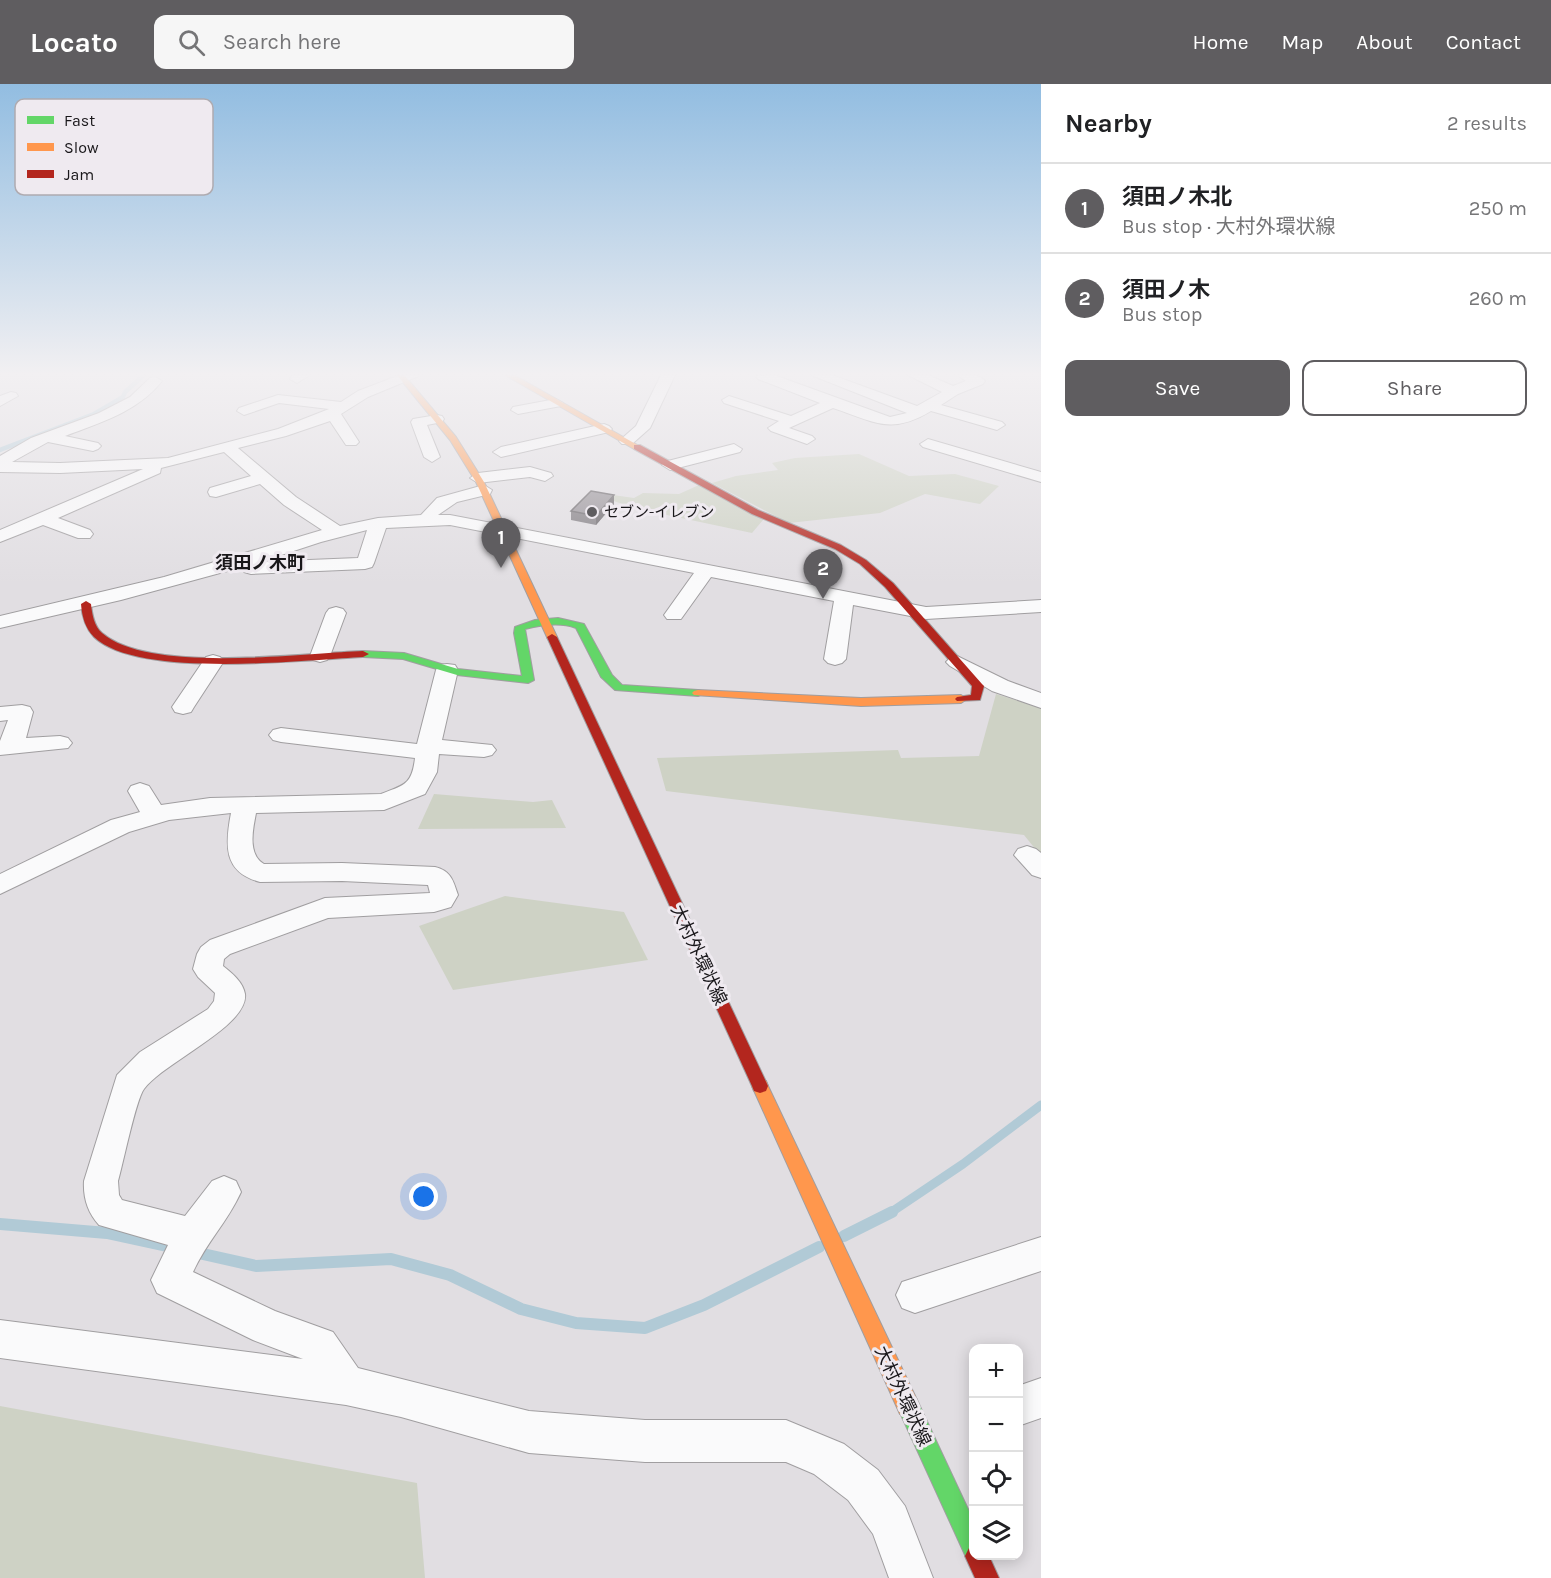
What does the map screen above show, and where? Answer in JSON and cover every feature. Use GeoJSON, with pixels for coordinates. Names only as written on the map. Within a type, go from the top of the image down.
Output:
{"type":"FeatureCollection","features":[{"type":"Feature","properties":{"kind":"street"},"geometry":{"type":"LineString","coordinates":[[0,462],[33,445]]}},
{"type":"Feature","properties":{"kind":"street"},"geometry":{"type":"LineString","coordinates":[[87,445],[93,446]]}},
{"type":"Feature","properties":{"kind":"street"},"geometry":{"type":"LineString","coordinates":[[0,537],[169,463],[236,445]]}},
{"type":"Feature","properties":{"kind":"street"},"geometry":{"type":"LineString","coordinates":[[427,445],[432,457]]}},
{"type":"Feature","properties":{"kind":"street","name":"大村外環状線"},"geometry":{"type":"LineString","coordinates":[[457,445],[481,484],[969,1538]]}},
{"type":"Feature","properties":{"kind":"street"},"geometry":{"type":"LineString","coordinates":[[501,452],[534,445]]}},
{"type":"Feature","properties":{"kind":"street"},"geometry":{"type":"LineString","coordinates":[[86,604],[86,619],[101,639],[128,651],[150,655],[213,661],[321,656],[404,656],[427,661],[447,670],[528,680],[519,633],[520,627],[544,621],[572,621],[580,626],[607,677],[619,688],[811,700],[976,698],[978,686],[889,585],[863,562],[838,547],[755,512],[634,445]]}},
{"type":"Feature","properties":{"kind":"street"},"geometry":{"type":"LineString","coordinates":[[227,447],[290,501],[337,532]]}},
{"type":"Feature","properties":{"kind":"street"},"geometry":{"type":"LineString","coordinates":[[670,465],[734,449]]}},
{"type":"Feature","properties":{"kind":"street"},"geometry":{"type":"LineString","coordinates":[[937,450],[1041,477]]}},
{"type":"Feature","properties":{"kind":"street"},"geometry":{"type":"LineString","coordinates":[[0,467],[60,468],[169,463]]}},
{"type":"Feature","properties":{"kind":"street"},"geometry":{"type":"LineString","coordinates":[[427,520],[430,512],[440,503],[481,484],[515,472],[530,472],[545,476]]}},
{"type":"Feature","properties":{"kind":"street"},"geometry":{"type":"LineString","coordinates":[[216,492],[262,478]]}},
{"type":"Feature","properties":{"kind":"street"},"geometry":{"type":"LineString","coordinates":[[44,519],[84,534]]}},
{"type":"Feature","properties":{"kind":"street"},"geometry":{"type":"LineString","coordinates":[[0,622],[86,604],[237,563],[337,532],[378,524],[427,520],[450,520],[500,529],[926,613],[1041,606]]}},
{"type":"Feature","properties":{"kind":"street"},"geometry":{"type":"LineString","coordinates":[[237,563],[255,569],[365,563],[378,524]]}},
{"type":"Feature","properties":{"kind":"street"},"geometry":{"type":"LineString","coordinates":[[674,615],[707,569]]}},
{"type":"Feature","properties":{"kind":"street"},"geometry":{"type":"LineString","coordinates":[[835,659],[844,597]]}},
{"type":"Feature","properties":{"kind":"street"},"geometry":{"type":"LineString","coordinates":[[321,656],[336,613]]}},
{"type":"Feature","properties":{"kind":"street"},"geometry":{"type":"LineString","coordinates":[[183,707],[213,661]]}},
{"type":"Feature","properties":{"kind":"street"},"geometry":{"type":"LineString","coordinates":[[957,662],[1000,686],[1041,701]]}},
{"type":"Feature","properties":{"kind":"street"},"geometry":{"type":"LineString","coordinates":[[0,885],[120,826],[167,812],[210,806],[384,802],[416,789],[425,772],[428,749],[447,670]]}},
{"type":"Feature","properties":{"kind":"street"},"geometry":{"type":"LineString","coordinates":[[1000,686],[1023,685],[1041,690]]}},
{"type":"Feature","properties":{"kind":"street"},"geometry":{"type":"LineString","coordinates":[[0,714],[22,712],[6,747],[60,743]]}},
{"type":"Feature","properties":{"kind":"street"},"geometry":{"type":"LineString","coordinates":[[281,735],[428,749],[484,750]]}},
{"type":"Feature","properties":{"kind":"street"},"geometry":{"type":"LineString","coordinates":[[140,792],[155,815]]}},
{"type":"Feature","properties":{"kind":"street"},"geometry":{"type":"LineString","coordinates":[[185,1249],[112,1215],[104,1207],[100,1196],[101,1181],[128,1084],[151,1061],[219,1017],[226,1009],[231,993],[229,988],[208,969],[211,954],[220,946],[326,908],[434,902],[441,900],[444,895],[440,880],[435,876],[342,872],[260,873],[251,870],[244,862],[239,838],[245,806]]}},
{"type":"Feature","properties":{"kind":"street"},"geometry":{"type":"LineString","coordinates":[[224,1192],[185,1249],[170,1280],[267,1327],[319,1346],[346,1385]]}},
{"type":"Feature","properties":{"kind":"street"},"geometry":{"type":"LineString","coordinates":[[915,1295],[1041,1254]]}},
{"type":"Feature","properties":{"kind":"street"},"geometry":{"type":"LineString","coordinates":[[0,1339],[346,1385],[401,1396],[529,1432],[645,1441],[786,1441],[829,1459],[863,1485],[890,1521],[911,1578]]}},
{"type":"Feature","properties":{"kind":"street"},"geometry":{"type":"LineString","coordinates":[[1023,1404],[1041,1398]]}},
{"type":"Feature","properties":{"kind":"street"},"geometry":{"type":"LineString","coordinates":[[979,1560],[987,1578]]}},
{"type":"Feature","properties":{"kind":"shaded area"},"geometry":{"type":"Polygon","coordinates":[[[859,454],[909,476],[955,474],[999,486],[980,504],[925,494],[880,513],[789,523],[712,483],[736,476],[778,470],[772,463],[795,458],[859,454]]]}},
{"type":"Feature","properties":{"kind":"shaded area"},"geometry":{"type":"Polygon","coordinates":[[[699,485],[763,520],[752,533],[634,508],[608,499],[613,495],[634,498],[643,493],[679,494],[699,485]]]}},
{"type":"Feature","properties":{"kind":"shaded area"},"geometry":{"type":"Polygon","coordinates":[[[996,694],[1041,708],[1041,856],[1024,835],[666,791],[657,758],[898,750],[901,758],[979,756],[996,694]]]}},
{"type":"Feature","properties":{"kind":"shaded area"},"geometry":{"type":"Polygon","coordinates":[[[434,794],[533,802],[552,800],[566,828],[418,829],[434,794]]]}},
{"type":"Feature","properties":{"kind":"shaded area"},"geometry":{"type":"Polygon","coordinates":[[[505,896],[624,912],[648,960],[453,990],[419,926],[505,896]]]}},
{"type":"Feature","properties":{"kind":"shaded area"},"geometry":{"type":"Polygon","coordinates":[[[0,1406],[417,1483],[425,1578],[0,1578],[0,1406]]]}},
{"type":"Feature","properties":{"kind":"building"},"geometry":{"type":"Polygon","coordinates":[[[591,491],[614,495],[596,516],[571,511],[591,491]]]}},
{"type":"Feature","properties":{"kind":"waterway"},"geometry":{"type":"LineString","coordinates":[[0,450],[14,445]]}},
{"type":"Feature","properties":{"kind":"waterway"},"geometry":{"type":"LineString","coordinates":[[890,1213],[963,1164],[1041,1105]]}},
{"type":"Feature","properties":{"kind":"waterway"},"geometry":{"type":"LineString","coordinates":[[844,1236],[890,1213]]}},
{"type":"Feature","properties":{"kind":"waterway"},"geometry":{"type":"LineString","coordinates":[[0,1224],[107,1233],[176,1248]]}},
{"type":"Feature","properties":{"kind":"waterway"},"geometry":{"type":"LineString","coordinates":[[194,1252],[256,1266],[391,1259],[450,1275],[521,1309],[576,1323],[645,1328],[704,1305],[819,1247]]}},
{"type":"Feature","properties":{"kind":"traffic: fast"},"geometry":{"type":"LineString","coordinates":[[363,654],[404,656],[457,672],[528,680],[519,633],[520,627],[558,621],[580,626],[607,677],[619,688],[698,693]]}},
{"type":"Feature","properties":{"kind":"traffic: fast"},"geometry":{"type":"LineString","coordinates":[[908,1406],[969,1538]]}},
{"type":"Feature","properties":{"kind":"traffic: slow"},"geometry":{"type":"LineString","coordinates":[[457,445],[480,482],[552,637]]}},
{"type":"Feature","properties":{"kind":"traffic: slow"},"geometry":{"type":"LineString","coordinates":[[633,445],[637,447]]}},
{"type":"Feature","properties":{"kind":"traffic: slow"},"geometry":{"type":"LineString","coordinates":[[698,693],[861,702],[961,699]]}},
{"type":"Feature","properties":{"kind":"traffic: slow"},"geometry":{"type":"LineString","coordinates":[[760,1086],[908,1406]]}},
{"type":"Feature","properties":{"kind":"traffic: jam"},"geometry":{"type":"LineString","coordinates":[[637,447],[755,512],[838,547],[863,562],[889,585],[978,686],[976,698],[961,699]]}},
{"type":"Feature","properties":{"kind":"traffic: jam"},"geometry":{"type":"LineString","coordinates":[[86,604],[90,622],[100,637],[122,649],[152,656],[188,660],[226,660],[363,654]]}},
{"type":"Feature","properties":{"kind":"traffic: jam"},"geometry":{"type":"LineString","coordinates":[[552,637],[760,1086]]}},
{"type":"Feature","properties":{"kind":"traffic: jam"},"geometry":{"type":"LineString","coordinates":[[979,1560],[987,1578]]}},
{"type":"Feature","properties":{"kind":"place","name":"セブン-イレブン"},"geometry":{"type":"Point","coordinates":[592,512]}},
{"type":"Feature","properties":{"kind":"place","name":"須田ノ木北"},"geometry":{"type":"Point","coordinates":[501,568]}},
{"type":"Feature","properties":{"kind":"place","name":"須田ノ木"},"geometry":{"type":"Point","coordinates":[823,599]}},
{"type":"Feature","properties":{"kind":"district","name":"須田ノ木町"},"geometry":{"type":"Point","coordinates":[260,563]}}]}
